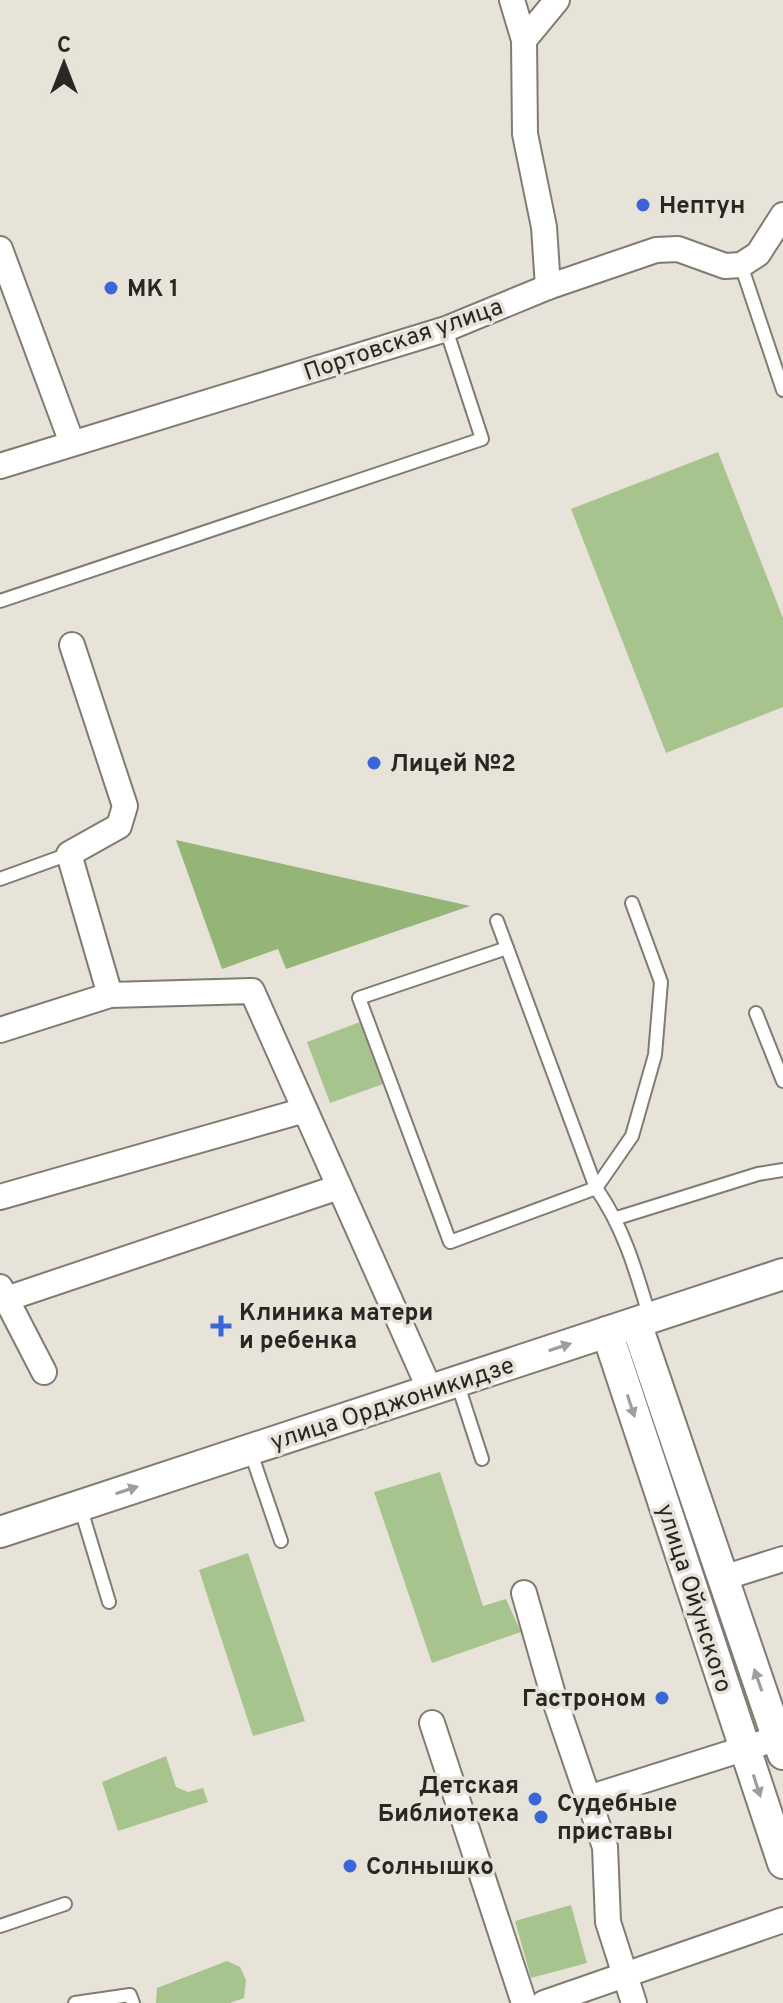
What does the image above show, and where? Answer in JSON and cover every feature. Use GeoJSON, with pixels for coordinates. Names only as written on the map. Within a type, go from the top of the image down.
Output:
{"type":"FeatureCollection","features":[{"type":"Feature","properties":{"kind":"street"},"geometry":{"type":"LineString","coordinates":[[512,0],[524,40],[525,134],[544,227],[548,287]]}},
{"type":"Feature","properties":{"kind":"street"},"geometry":{"type":"LineString","coordinates":[[524,40],[557,0]]}},
{"type":"Feature","properties":{"kind":"street"},"geometry":{"type":"LineString","coordinates":[[741,265],[758,254],[783,215]]}},
{"type":"Feature","properties":{"kind":"street"},"geometry":{"type":"LineString","coordinates":[[0,249],[72,443]]}},
{"type":"Feature","properties":{"kind":"street","name":"Портовская улица"},"geometry":{"type":"LineString","coordinates":[[0,466],[446,329],[548,287],[656,250],[678,249],[725,266],[741,265]]}},
{"type":"Feature","properties":{"kind":"street"},"geometry":{"type":"LineString","coordinates":[[72,645],[125,806],[119,826],[69,854],[110,995]]}},
{"type":"Feature","properties":{"kind":"street"},"geometry":{"type":"LineString","coordinates":[[0,1030],[110,995],[252,991],[339,1187],[443,1386]]}},
{"type":"Feature","properties":{"kind":"street"},"geometry":{"type":"LineString","coordinates":[[0,1197],[305,1110]]}},
{"type":"Feature","properties":{"kind":"street"},"geometry":{"type":"LineString","coordinates":[[44,1372],[3,1293],[339,1187]]}},
{"type":"Feature","properties":{"kind":"street","name":"улица Орджоникидзе"},"geometry":{"type":"LineString","coordinates":[[0,1532],[783,1274]]}},
{"type":"Feature","properties":{"kind":"street","name":"улица Ойунского"},"geometry":{"type":"LineString","coordinates":[[643,1320],[723,1578],[780,1746]]}},
{"type":"Feature","properties":{"kind":"street","name":"улица Ойунского"},"geometry":{"type":"LineString","coordinates":[[607,1332],[783,1863]]}},
{"type":"Feature","properties":{"kind":"street"},"geometry":{"type":"LineString","coordinates":[[723,1578],[783,1559]]}},
{"type":"Feature","properties":{"kind":"street"},"geometry":{"type":"LineString","coordinates":[[524,1593],[605,1847],[608,1922],[634,2003]]}},
{"type":"Feature","properties":{"kind":"street"},"geometry":{"type":"LineString","coordinates":[[432,1723],[524,2003]]}},
{"type":"Feature","properties":{"kind":"street"},"geometry":{"type":"LineString","coordinates":[[588,1798],[745,1750],[780,1746]]}},
{"type":"Feature","properties":{"kind":"street"},"geometry":{"type":"LineString","coordinates":[[544,2003],[626,1978],[783,1920]]}},
{"type":"Feature","properties":{"kind":"lane"},"geometry":{"type":"LineString","coordinates":[[741,265],[783,390]]}},
{"type":"Feature","properties":{"kind":"lane"},"geometry":{"type":"LineString","coordinates":[[0,601],[482,439],[446,329]]}},
{"type":"Feature","properties":{"kind":"lane"},"geometry":{"type":"LineString","coordinates":[[0,879],[69,854]]}},
{"type":"Feature","properties":{"kind":"lane"},"geometry":{"type":"LineString","coordinates":[[507,948],[359,998],[450,1242],[596,1188],[632,1136],[655,1055],[661,982],[632,903]]}},
{"type":"Feature","properties":{"kind":"lane"},"geometry":{"type":"LineString","coordinates":[[497,921],[596,1188],[617,1218],[643,1320]]}},
{"type":"Feature","properties":{"kind":"lane"},"geometry":{"type":"LineString","coordinates":[[756,1013],[783,1081]]}},
{"type":"Feature","properties":{"kind":"lane"},"geometry":{"type":"LineString","coordinates":[[617,1218],[758,1174],[783,1170]]}},
{"type":"Feature","properties":{"kind":"lane"},"geometry":{"type":"LineString","coordinates":[[443,1386],[482,1459]]}},
{"type":"Feature","properties":{"kind":"lane"},"geometry":{"type":"LineString","coordinates":[[250,1450],[281,1541]]}},
{"type":"Feature","properties":{"kind":"lane"},"geometry":{"type":"LineString","coordinates":[[80,1506],[109,1602]]}},
{"type":"Feature","properties":{"kind":"lane"},"geometry":{"type":"LineString","coordinates":[[0,1926],[65,1904]]}},
{"type":"Feature","properties":{"kind":"lane"},"geometry":{"type":"LineString","coordinates":[[75,2003],[130,1995],[133,2003]]}},
{"type":"Feature","properties":{"kind":"green space"},"geometry":{"type":"Polygon","coordinates":[[[718,452],[783,618],[783,707],[666,753],[571,509],[718,452]]]}},
{"type":"Feature","properties":{"kind":"green space"},"geometry":{"type":"Polygon","coordinates":[[[176,840],[470,906],[286,969],[278,949],[222,969],[176,840]]]}},
{"type":"Feature","properties":{"kind":"green space"},"geometry":{"type":"Polygon","coordinates":[[[360,1022],[383,1084],[330,1103],[307,1042],[360,1022]]]}},
{"type":"Feature","properties":{"kind":"green space"},"geometry":{"type":"Polygon","coordinates":[[[440,1472],[483,1606],[506,1599],[521,1632],[432,1663],[374,1492],[440,1472]]]}},
{"type":"Feature","properties":{"kind":"green space"},"geometry":{"type":"Polygon","coordinates":[[[248,1553],[305,1721],[253,1736],[199,1570],[248,1553]]]}},
{"type":"Feature","properties":{"kind":"green space"},"geometry":{"type":"Polygon","coordinates":[[[166,1756],[176,1787],[188,1792],[203,1788],[208,1802],[118,1831],[102,1782],[166,1756]]]}},
{"type":"Feature","properties":{"kind":"green space"},"geometry":{"type":"Polygon","coordinates":[[[571,1905],[587,1963],[531,1978],[515,1921],[571,1905]]]}},
{"type":"Feature","properties":{"kind":"green space"},"geometry":{"type":"Polygon","coordinates":[[[227,1961],[240,1967],[246,1980],[244,1998],[230,2003],[156,2003],[157,1988],[227,1961]]]}},
{"type":"Feature","properties":{"kind":"place","name":"Нептун"},"geometry":{"type":"Point","coordinates":[643,205]}},
{"type":"Feature","properties":{"kind":"place","name":"МК 1"},"geometry":{"type":"Point","coordinates":[111,288]}},
{"type":"Feature","properties":{"kind":"place","name":"Лицей №2"},"geometry":{"type":"Point","coordinates":[374,763]}},
{"type":"Feature","properties":{"kind":"place","name":"Клиника матери и ребенка"},"geometry":{"type":"Point","coordinates":[221,1326]}},
{"type":"Feature","properties":{"kind":"place","name":"Гастроном"},"geometry":{"type":"Point","coordinates":[662,1698]}},
{"type":"Feature","properties":{"kind":"place","name":"Детская Библиотека"},"geometry":{"type":"Point","coordinates":[535,1799]}},
{"type":"Feature","properties":{"kind":"place","name":"Судебные приставы"},"geometry":{"type":"Point","coordinates":[541,1817]}},
{"type":"Feature","properties":{"kind":"place","name":"Солнышко"},"geometry":{"type":"Point","coordinates":[350,1866]}}]}
